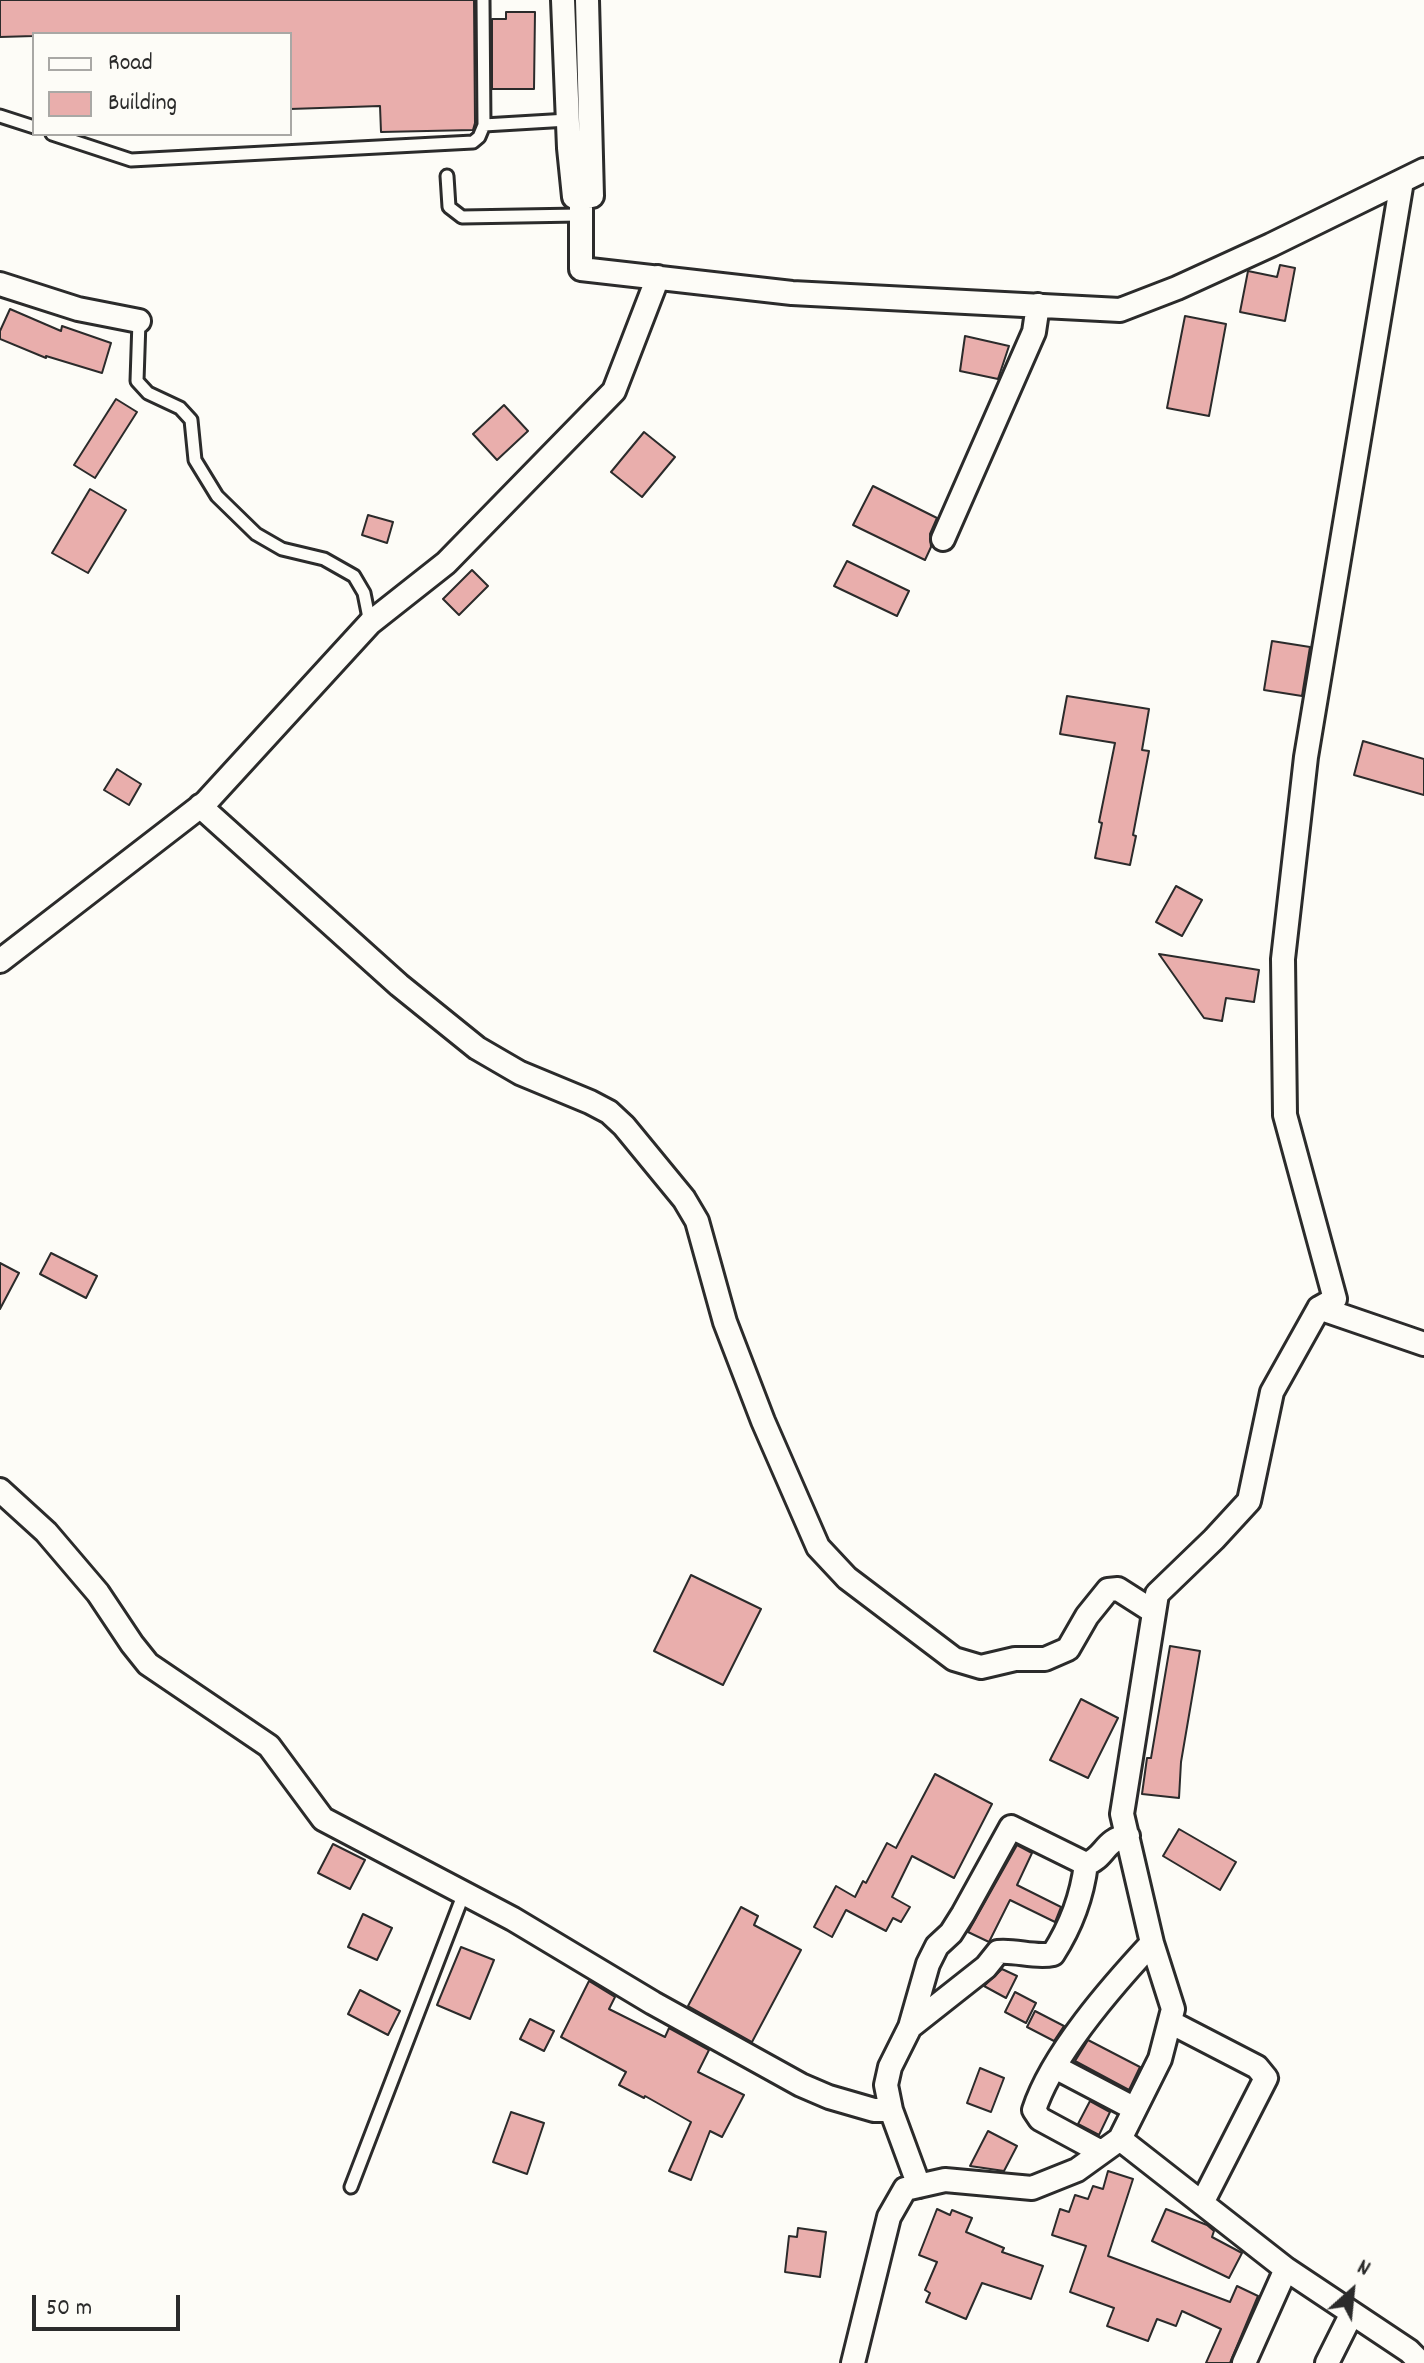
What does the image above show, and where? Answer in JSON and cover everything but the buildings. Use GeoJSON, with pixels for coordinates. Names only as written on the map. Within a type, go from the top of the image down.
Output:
{"type":"FeatureCollection","features":[{"type":"Feature","properties":{"kind":"street"},"geometry":{"type":"LineString","coordinates":[[563,0],[574,197],[580,206],[581,269],[792,293],[1120,310],[1258,252],[1424,170]]}},
{"type":"Feature","properties":{"kind":"street"},"geometry":{"type":"LineString","coordinates":[[580,206],[592,196],[587,0]]}},
{"type":"Feature","properties":{"kind":"street"},"geometry":{"type":"LineString","coordinates":[[853,2363],[889,2217],[905,2189],[945,2180],[1032,2188],[1077,2170],[1120,2139],[1160,2059],[1170,2022],[1173,2009],[1152,1943],[1122,1814],[1157,1594],[1249,1501],[1272,1392],[1319,1308],[1335,1299],[1285,1115],[1283,959],[1306,757],[1402,181]]}},
{"type":"Feature","properties":{"kind":"street"},"geometry":{"type":"LineString","coordinates":[[0,961],[200,806],[370,623],[446,563],[614,391],[658,277]]}},
{"type":"Feature","properties":{"kind":"street"},"geometry":{"type":"LineString","coordinates":[[0,284],[78,309],[139,321]]}},
{"type":"Feature","properties":{"kind":"street"},"geometry":{"type":"LineString","coordinates":[[943,539],[1034,332],[1038,305]]}},
{"type":"Feature","properties":{"kind":"street"},"geometry":{"type":"LineString","coordinates":[[200,806],[399,985],[477,1048],[520,1073],[599,1107],[624,1126],[684,1199],[697,1221],[725,1322],[763,1421],[818,1547],[847,1578],[954,1659],[981,1667],[1015,1659],[1045,1659],[1068,1649],[1087,1616],[1108,1590],[1118,1589],[1154,1612]]}},
{"type":"Feature","properties":{"kind":"street"},"geometry":{"type":"LineString","coordinates":[[1319,1308],[1424,1344]]}},
{"type":"Feature","properties":{"kind":"street"},"geometry":{"type":"LineString","coordinates":[[0,1490],[46,1532],[98,1593],[148,1664],[269,1746],[323,1819],[513,1919],[653,2003],[801,2085],[874,2110],[891,2110]]}},
{"type":"Feature","properties":{"kind":"street"},"geometry":{"type":"LineString","coordinates":[[919,2186],[891,2110],[886,2085],[890,2067],[910,2027],[932,1955],[963,1914],[1011,1827],[1086,1864],[1095,1861],[1117,1837],[1128,1836]]}},
{"type":"Feature","properties":{"kind":"street"},"geometry":{"type":"LineString","coordinates":[[910,2027],[986,1967],[998,1952],[1053,1954],[1083,1890],[1086,1864]]}},
{"type":"Feature","properties":{"kind":"street"},"geometry":{"type":"LineString","coordinates":[[1101,2152],[1040,2119],[1034,2110],[1055,2067],[1087,2019],[1152,1943]]}},
{"type":"Feature","properties":{"kind":"street"},"geometry":{"type":"LineString","coordinates":[[1170,2022],[1257,2067],[1266,2078],[1202,2203]]}},
{"type":"Feature","properties":{"kind":"street"},"geometry":{"type":"LineString","coordinates":[[1055,2067],[1135,2109]]}},
{"type":"Feature","properties":{"kind":"street"},"geometry":{"type":"LineString","coordinates":[[1120,2139],[1286,2269],[1409,2351],[1421,2363]]}},
{"type":"Feature","properties":{"kind":"street"},"geometry":{"type":"LineString","coordinates":[[1244,2363],[1286,2269]]}},
{"type":"Feature","properties":{"kind":"street"},"geometry":{"type":"LineString","coordinates":[[1327,2363],[1352,2313]]}},
{"type":"Feature","properties":{"kind":"lane"},"geometry":{"type":"LineString","coordinates":[[58,136],[131,160],[473,142],[484,125],[483,0]]}},
{"type":"Feature","properties":{"kind":"lane"},"geometry":{"type":"LineString","coordinates":[[0,116],[32,126]]}},
{"type":"Feature","properties":{"kind":"lane"},"geometry":{"type":"LineString","coordinates":[[484,125],[568,120]]}},
{"type":"Feature","properties":{"kind":"lane"},"geometry":{"type":"LineString","coordinates":[[447,176],[449,207],[462,217],[580,206]]}},
{"type":"Feature","properties":{"kind":"lane"},"geometry":{"type":"LineString","coordinates":[[139,321],[137,381],[148,393],[180,408],[191,420],[195,460],[217,496],[256,534],[282,549],[324,559],[354,576],[364,593],[370,623]]}},
{"type":"Feature","properties":{"kind":"lane"},"geometry":{"type":"LineString","coordinates":[[351,2187],[464,1893]]}}]}
